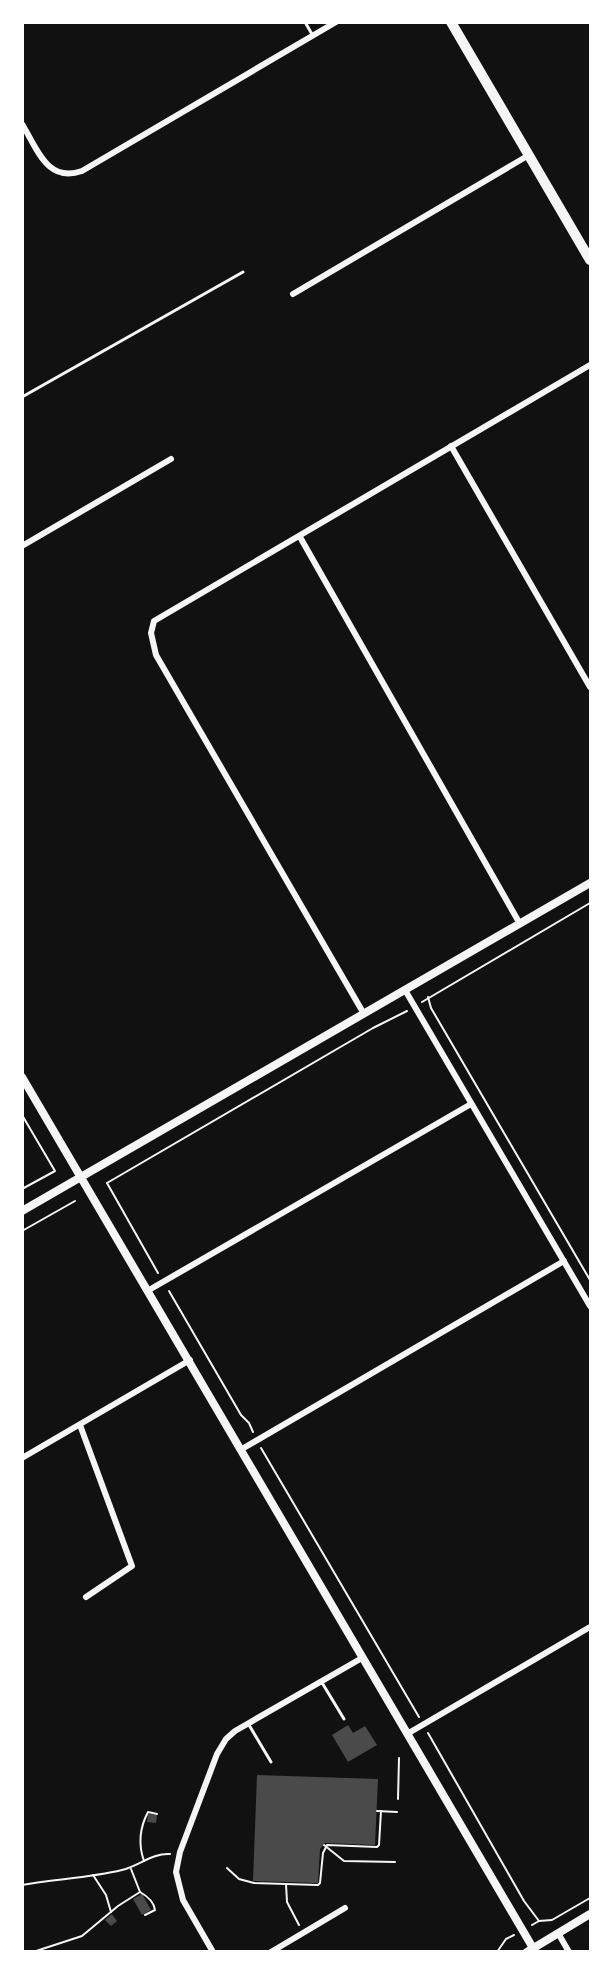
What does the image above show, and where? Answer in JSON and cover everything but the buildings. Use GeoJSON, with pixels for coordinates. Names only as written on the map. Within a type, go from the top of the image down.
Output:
{"type":"FeatureCollection","features":[{"type":"Feature","properties":{"kind":"highway"},"geometry":{"type":"LineString","coordinates":[[451,22],[587,248],[591,260]]}},
{"type":"Feature","properties":{"kind":"street"},"geometry":{"type":"LineString","coordinates":[[22,124],[49,167],[62,174],[82,171],[336,22]]}},
{"type":"Feature","properties":{"kind":"street"},"geometry":{"type":"LineString","coordinates":[[293,294],[529,155]]}},
{"type":"Feature","properties":{"kind":"street"},"geometry":{"type":"LineString","coordinates":[[364,1014],[156,655],[152,633],[154,621],[591,365]]}},
{"type":"Feature","properties":{"kind":"street"},"geometry":{"type":"LineString","coordinates":[[451,446],[591,687]]}},
{"type":"Feature","properties":{"kind":"street"},"geometry":{"type":"LineString","coordinates":[[22,546],[171,459]]}},
{"type":"Feature","properties":{"kind":"street"},"geometry":{"type":"LineString","coordinates":[[300,537],[520,924]]}},
{"type":"Feature","properties":{"kind":"street"},"geometry":{"type":"LineString","coordinates":[[22,1211],[591,883]]}},
{"type":"Feature","properties":{"kind":"street"},"geometry":{"type":"LineString","coordinates":[[405,990],[589,1301]]}},
{"type":"Feature","properties":{"kind":"street"},"geometry":{"type":"LineString","coordinates":[[22,1077],[242,1449],[530,1950],[591,1914]]}},
{"type":"Feature","properties":{"kind":"street"},"geometry":{"type":"LineString","coordinates":[[149,1290],[471,1104]]}},
{"type":"Feature","properties":{"kind":"street"},"geometry":{"type":"LineString","coordinates":[[242,1449],[564,1261]]}},
{"type":"Feature","properties":{"kind":"street"},"geometry":{"type":"LineString","coordinates":[[22,1458],[190,1360]]}},
{"type":"Feature","properties":{"kind":"street"},"geometry":{"type":"LineString","coordinates":[[80,1425],[132,1566],[86,1597]]}},
{"type":"Feature","properties":{"kind":"street"},"geometry":{"type":"LineString","coordinates":[[407,1734],[591,1627]]}},
{"type":"Feature","properties":{"kind":"street"},"geometry":{"type":"LineString","coordinates":[[213,1952],[179,1891],[176,1872],[179,1855],[221,1746],[230,1735],[248,1723],[362,1658]]}},
{"type":"Feature","properties":{"kind":"street"},"geometry":{"type":"LineString","coordinates":[[271,1952],[345,1908]]}},
{"type":"Feature","properties":{"kind":"street"},"geometry":{"type":"LineString","coordinates":[[558,1933],[569,1952]]}},
{"type":"Feature","properties":{"kind":"lane"},"geometry":{"type":"LineString","coordinates":[[305,22],[313,36]]}},
{"type":"Feature","properties":{"kind":"lane"},"geometry":{"type":"LineString","coordinates":[[22,397],[243,272]]}},
{"type":"Feature","properties":{"kind":"lane"},"geometry":{"type":"LineString","coordinates":[[321,1681],[344,1719]]}},
{"type":"Feature","properties":{"kind":"lane"},"geometry":{"type":"LineString","coordinates":[[248,1723],[271,1762]]}},
{"type":"Feature","properties":{"kind":"path"},"geometry":{"type":"LineString","coordinates":[[591,903],[106,1183],[241,1415],[249,1423],[371,1639],[423,1724],[524,1901],[539,1921],[552,1920],[591,1898]]}},
{"type":"Feature","properties":{"kind":"path"},"geometry":{"type":"LineString","coordinates":[[428,997],[442,1028],[591,1280]]}},
{"type":"Feature","properties":{"kind":"path"},"geometry":{"type":"LineString","coordinates":[[22,1115],[55,1171],[22,1190]]}},
{"type":"Feature","properties":{"kind":"path"},"geometry":{"type":"LineString","coordinates":[[22,1231],[75,1201]]}},
{"type":"Feature","properties":{"kind":"path"},"geometry":{"type":"LineString","coordinates":[[398,1799],[399,1758]]}},
{"type":"Feature","properties":{"kind":"path"},"geometry":{"type":"LineString","coordinates":[[325,1846],[377,1847],[379,1845],[379,1811],[397,1812]]}},
{"type":"Feature","properties":{"kind":"path"},"geometry":{"type":"LineString","coordinates":[[144,1861],[140,1843],[142,1827],[148,1812],[157,1814]]}},
{"type":"Feature","properties":{"kind":"path"},"geometry":{"type":"LineString","coordinates":[[325,1846],[344,1861],[395,1862]]}},
{"type":"Feature","properties":{"kind":"path"},"geometry":{"type":"LineString","coordinates":[[227,1868],[239,1879],[254,1883],[318,1885],[325,1846]]}},
{"type":"Feature","properties":{"kind":"path"},"geometry":{"type":"LineString","coordinates":[[22,1885],[131,1868],[163,1854],[179,1855]]}},
{"type":"Feature","properties":{"kind":"path"},"geometry":{"type":"LineString","coordinates":[[131,1868],[140,1892],[150,1899],[155,1907],[145,1915]]}},
{"type":"Feature","properties":{"kind":"path"},"geometry":{"type":"LineString","coordinates":[[93,1875],[106,1895],[111,1912]]}},
{"type":"Feature","properties":{"kind":"path"},"geometry":{"type":"LineString","coordinates":[[286,1884],[287,1902],[304,1932]]}},
{"type":"Feature","properties":{"kind":"path"},"geometry":{"type":"LineString","coordinates":[[33,1952],[82,1936],[140,1892]]}}]}
